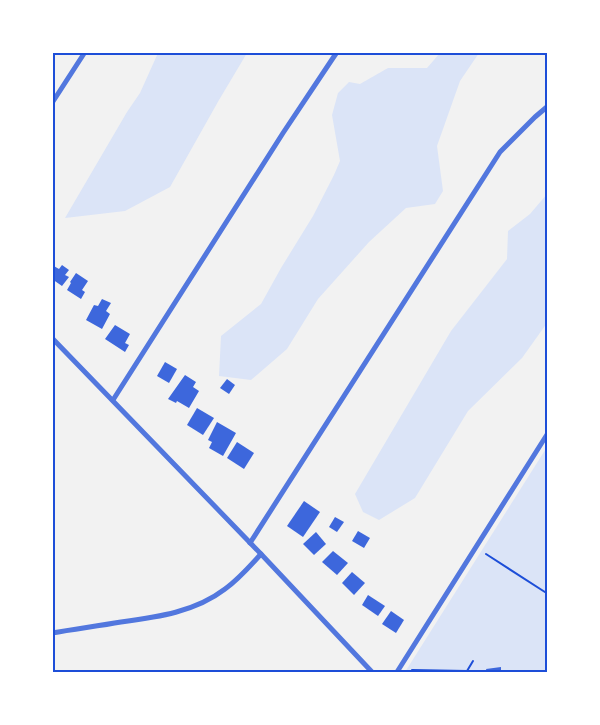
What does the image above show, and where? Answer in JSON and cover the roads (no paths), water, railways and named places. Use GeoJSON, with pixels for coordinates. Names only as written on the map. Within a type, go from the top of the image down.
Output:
{"type":"FeatureCollection","features":[{"type":"Feature","properties":{"kind":"street"},"geometry":{"type":"LineString","coordinates":[[52,103],[85,52]]}},
{"type":"Feature","properties":{"kind":"street"},"geometry":{"type":"LineString","coordinates":[[113,400],[283,133],[337,52]]}},
{"type":"Feature","properties":{"kind":"street"},"geometry":{"type":"LineString","coordinates":[[250,543],[500,152],[548,106]]}},
{"type":"Feature","properties":{"kind":"street"},"geometry":{"type":"LineString","coordinates":[[53,341],[113,400],[372,672]]}},
{"type":"Feature","properties":{"kind":"street"},"geometry":{"type":"LineString","coordinates":[[397,672],[548,434]]}},
{"type":"Feature","properties":{"kind":"street"},"geometry":{"type":"LineString","coordinates":[[52,633],[163,616],[187,609],[225,590],[240,577],[260,554]]}}]}
